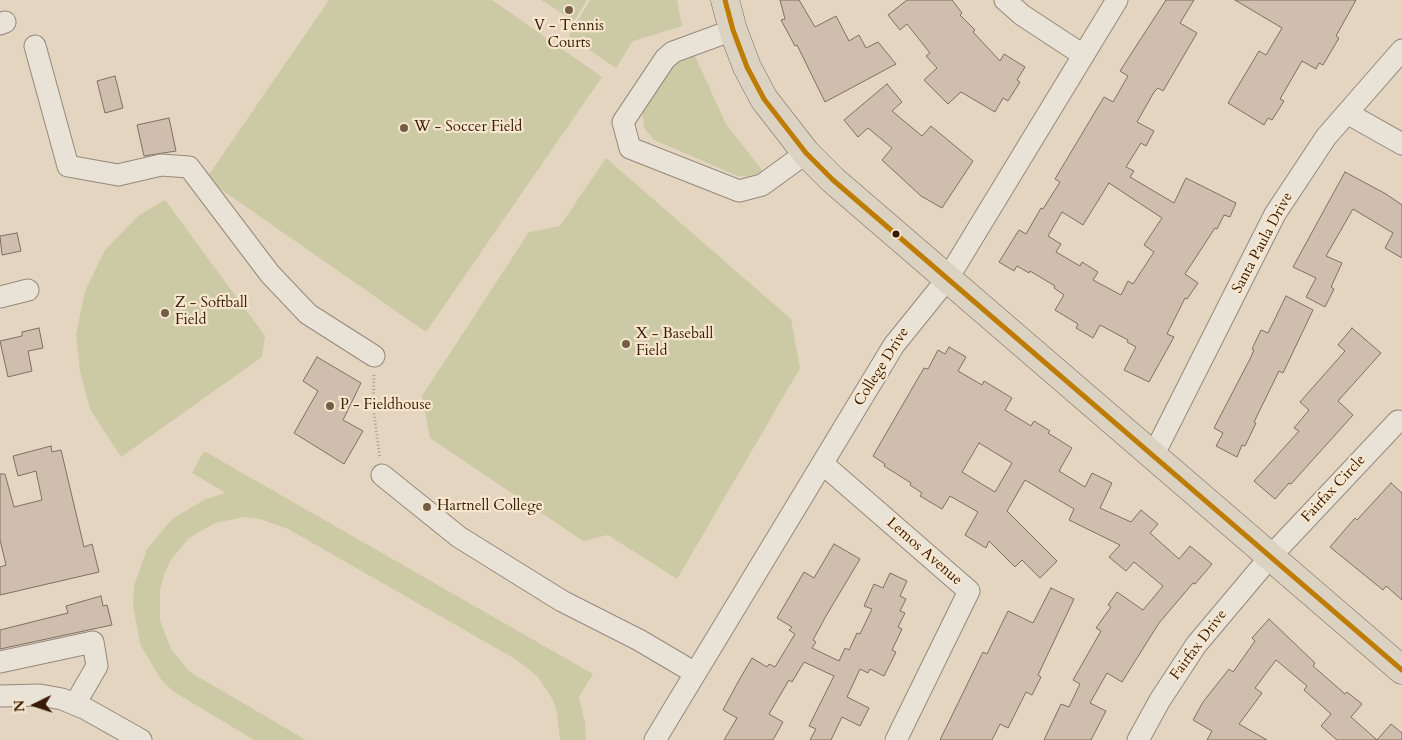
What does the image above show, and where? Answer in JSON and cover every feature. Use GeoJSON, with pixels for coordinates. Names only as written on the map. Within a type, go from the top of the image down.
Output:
{"type":"FeatureCollection","features":[{"type":"Feature","properties":{"kind":"main road"},"geometry":{"type":"LineString","coordinates":[[725,0],[733,30],[747,67],[764,99],[806,153],[1153,456],[1402,670]]}},
{"type":"Feature","properties":{"kind":"street"},"geometry":{"type":"LineString","coordinates":[[1005,0],[1022,15],[1083,55]]}},
{"type":"Feature","properties":{"kind":"street","name":"College Drive"},"geometry":{"type":"LineString","coordinates":[[655,740],[894,345],[948,278],[1117,0]]}},
{"type":"Feature","properties":{"kind":"street"},"geometry":{"type":"LineString","coordinates":[[733,30],[673,52],[665,59],[623,122],[630,148],[739,191],[762,186],[806,153]]}},
{"type":"Feature","properties":{"kind":"street"},"geometry":{"type":"LineString","coordinates":[[34,46],[68,166],[118,175],[161,165],[189,167],[270,274],[308,314],[374,356]]}},
{"type":"Feature","properties":{"kind":"street","name":"Santa Paula Drive"},"geometry":{"type":"LineString","coordinates":[[1153,456],[1275,214],[1326,137],[1402,50]]}},
{"type":"Feature","properties":{"kind":"street"},"geometry":{"type":"LineString","coordinates":[[1347,113],[1402,144]]}},
{"type":"Feature","properties":{"kind":"street"},"geometry":{"type":"LineString","coordinates":[[0,297],[28,290]]}},
{"type":"Feature","properties":{"kind":"street","name":"Fairfax Circle"},"geometry":{"type":"LineString","coordinates":[[1270,557],[1398,421]]}},
{"type":"Feature","properties":{"kind":"street","name":"Lemos Avenue"},"geometry":{"type":"LineString","coordinates":[[823,464],[969,591],[896,740]]}},
{"type":"Feature","properties":{"kind":"street"},"geometry":{"type":"LineString","coordinates":[[382,475],[459,537],[562,601],[639,640],[695,673]]}},
{"type":"Feature","properties":{"kind":"street","name":"Fairfax Drive"},"geometry":{"type":"LineString","coordinates":[[1138,740],[1160,700],[1196,645],[1270,557]]}},
{"type":"Feature","properties":{"kind":"street"},"geometry":{"type":"LineString","coordinates":[[0,662],[93,642],[97,666],[75,704]]}},
{"type":"Feature","properties":{"kind":"street"},"geometry":{"type":"LineString","coordinates":[[0,696],[40,695],[75,704],[141,740]]}},
{"type":"Feature","properties":{"kind":"path"},"geometry":{"type":"LineString","coordinates":[[374,356],[373,407],[382,475]]}},
{"type":"Feature","properties":{"kind":"shaded area","name":"W - Soccer Field"},"geometry":{"type":"Polygon","coordinates":[[[329,0],[492,0],[602,77],[426,332],[206,179],[329,0]]]}},
{"type":"Feature","properties":{"kind":"shaded area","name":"V - Tennis Courts"},"geometry":{"type":"Polygon","coordinates":[[[541,0],[587,0],[574,21],[541,0]]]}},
{"type":"Feature","properties":{"kind":"shaded area"},"geometry":{"type":"Polygon","coordinates":[[[590,0],[677,0],[682,26],[633,41],[616,68],[569,36],[590,0]]]}},
{"type":"Feature","properties":{"kind":"shaded area"},"geometry":{"type":"Polygon","coordinates":[[[694,54],[726,124],[765,174],[755,177],[738,176],[654,140],[644,128],[642,110],[669,69],[694,54]]]}},
{"type":"Feature","properties":{"kind":"shaded area","name":"X - Baseball Field"},"geometry":{"type":"Polygon","coordinates":[[[606,158],[791,319],[800,368],[677,579],[608,535],[583,541],[430,438],[422,396],[529,232],[560,226],[606,158]]]}},
{"type":"Feature","properties":{"kind":"shaded area","name":"Z - Softball Field"},"geometry":{"type":"Polygon","coordinates":[[[165,200],[265,336],[262,357],[121,457],[90,409],[80,371],[76,335],[85,291],[105,250],[139,215],[165,200]]]}},
{"type":"Feature","properties":{"kind":"shaded area"},"geometry":{"type":"Polygon","coordinates":[[[204,451],[593,674],[579,697],[585,723],[586,740],[560,740],[557,713],[553,700],[538,677],[517,660],[288,529],[260,519],[245,517],[215,523],[189,538],[170,561],[160,590],[160,620],[171,649],[190,672],[306,740],[254,740],[174,692],[160,678],[140,644],[133,605],[134,586],[147,549],[172,519],[206,499],[226,493],[192,473],[204,451]]]}},
{"type":"Feature","properties":{"kind":"building"},"geometry":{"type":"Polygon","coordinates":[[[780,0],[799,0],[815,27],[836,16],[849,41],[859,35],[866,48],[878,42],[896,64],[825,102],[797,45],[795,46],[781,20],[785,19],[780,0]]]}},
{"type":"Feature","properties":{"kind":"building"},"geometry":{"type":"Polygon","coordinates":[[[907,0],[952,0],[962,13],[960,15],[975,30],[973,32],[1000,61],[1004,54],[1025,67],[1017,80],[1020,82],[1008,101],[1003,98],[995,112],[961,92],[948,104],[924,80],[937,68],[926,56],[930,53],[907,24],[900,30],[888,15],[907,0]]]}},
{"type":"Feature","properties":{"kind":"building"},"geometry":{"type":"Polygon","coordinates":[[[1166,0],[1194,0],[1180,23],[1197,33],[1163,91],[1158,88],[1154,92],[1137,122],[1154,131],[1146,146],[1141,143],[1126,167],[1134,171],[1130,177],[1174,203],[1186,178],[1236,203],[1230,217],[1224,215],[1217,229],[1215,228],[1185,274],[1198,283],[1187,299],[1185,298],[1167,334],[1174,337],[1149,382],[1124,370],[1136,347],[1127,342],[1128,340],[1100,325],[1093,338],[1076,328],[1078,324],[1055,310],[1064,295],[1054,288],[1055,286],[1030,271],[1029,273],[1017,266],[1014,271],[999,262],[1019,230],[1026,234],[1041,208],[1043,209],[1060,182],[1055,179],[1104,97],[1113,102],[1128,76],[1120,71],[1166,0]],[[1109,183],[1083,225],[1062,212],[1048,236],[1061,244],[1056,252],[1080,266],[1082,262],[1098,272],[1093,280],[1121,295],[1128,281],[1133,284],[1154,252],[1144,245],[1162,218],[1109,183]]]}},
{"type":"Feature","properties":{"kind":"building"},"geometry":{"type":"Polygon","coordinates":[[[1235,0],[1356,0],[1336,36],[1339,38],[1323,65],[1319,63],[1316,69],[1302,61],[1280,99],[1284,101],[1272,120],[1268,118],[1264,125],[1228,103],[1259,51],[1266,55],[1282,28],[1235,0]]]}},
{"type":"Feature","properties":{"kind":"building"},"geometry":{"type":"Polygon","coordinates":[[[115,76],[123,108],[105,113],[97,81],[115,76]]]}},
{"type":"Feature","properties":{"kind":"building"},"geometry":{"type":"Polygon","coordinates":[[[887,84],[902,102],[892,111],[922,136],[931,126],[973,161],[942,208],[921,196],[882,160],[892,148],[868,128],[858,137],[844,120],[887,84]]]}},
{"type":"Feature","properties":{"kind":"building"},"geometry":{"type":"Polygon","coordinates":[[[169,118],[176,151],[144,156],[137,125],[169,118]]]}},
{"type":"Feature","properties":{"kind":"building"},"geometry":{"type":"Polygon","coordinates":[[[1345,172],[1386,194],[1402,205],[1402,258],[1385,248],[1393,233],[1353,209],[1326,256],[1342,263],[1331,287],[1334,289],[1325,307],[1306,297],[1316,278],[1293,267],[1345,172]]]}},
{"type":"Feature","properties":{"kind":"building"},"geometry":{"type":"Polygon","coordinates":[[[17,233],[21,251],[2,255],[0,236],[17,233]]]}},
{"type":"Feature","properties":{"kind":"building"},"geometry":{"type":"Polygon","coordinates":[[[1286,296],[1313,310],[1283,373],[1279,371],[1254,422],[1256,423],[1245,446],[1242,445],[1237,457],[1216,446],[1223,433],[1214,428],[1251,357],[1254,350],[1252,349],[1261,330],[1268,333],[1286,296]]]}},
{"type":"Feature","properties":{"kind":"building"},"geometry":{"type":"Polygon","coordinates":[[[39,328],[43,348],[28,351],[32,371],[8,377],[0,341],[22,336],[22,332],[39,328]]]}},
{"type":"Feature","properties":{"kind":"building"},"geometry":{"type":"Polygon","coordinates":[[[1352,328],[1381,353],[1338,401],[1353,415],[1291,484],[1289,483],[1275,499],[1254,481],[1299,431],[1294,428],[1309,410],[1300,402],[1345,351],[1338,345],[1352,328]]]}},
{"type":"Feature","properties":{"kind":"building"},"geometry":{"type":"Polygon","coordinates":[[[949,347],[966,357],[958,371],[982,385],[984,381],[1012,398],[1005,410],[1031,426],[1034,421],[1050,431],[1048,433],[1072,448],[1059,471],[1085,487],[1092,473],[1112,483],[1100,508],[1131,522],[1141,510],[1158,524],[1150,533],[1179,559],[1190,546],[1212,564],[1159,623],[1122,682],[1107,673],[1090,703],[1106,711],[1091,740],[1044,740],[1061,704],[1069,707],[1080,684],[1073,680],[1101,631],[1096,628],[1111,607],[1108,605],[1117,592],[1143,610],[1163,586],[1134,562],[1126,571],[1109,557],[1120,545],[1069,520],[1074,509],[1025,480],[1007,511],[1057,561],[1040,578],[1022,560],[1015,567],[989,541],[986,548],[965,535],[978,512],[950,496],[942,509],[920,496],[922,493],[910,485],[911,483],[884,466],[885,464],[873,456],[924,368],[928,369],[938,350],[945,354],[949,347]],[[979,443],[962,472],[995,492],[1012,463],[979,443]]]}},
{"type":"Feature","properties":{"kind":"building","name":"P - Fieldhouse"},"geometry":{"type":"Polygon","coordinates":[[[317,357],[361,383],[343,420],[363,431],[344,464],[294,433],[318,391],[303,381],[317,357]]]}},
{"type":"Feature","properties":{"kind":"building"},"geometry":{"type":"Polygon","coordinates":[[[51,446],[52,452],[61,450],[84,547],[92,544],[99,572],[0,595],[0,567],[6,565],[0,540],[0,474],[5,474],[14,507],[42,500],[36,471],[18,476],[13,456],[51,446]]]}},
{"type":"Feature","properties":{"kind":"building"},"geometry":{"type":"Polygon","coordinates":[[[1391,483],[1402,493],[1402,600],[1386,586],[1383,590],[1330,547],[1355,518],[1357,520],[1391,483]]]}},
{"type":"Feature","properties":{"kind":"building"},"geometry":{"type":"Polygon","coordinates":[[[834,544],[860,559],[813,640],[816,642],[812,648],[839,661],[845,648],[849,650],[857,633],[860,634],[872,609],[864,606],[874,584],[883,588],[890,573],[907,581],[900,596],[906,599],[900,611],[905,613],[898,627],[902,629],[892,650],[896,652],[884,676],[870,669],[868,673],[860,669],[847,697],[869,708],[860,726],[842,717],[831,740],[810,740],[816,729],[809,726],[834,676],[804,662],[792,682],[789,680],[769,714],[783,722],[773,740],[724,740],[737,718],[723,710],[738,682],[752,658],[767,667],[769,664],[775,667],[795,634],[789,630],[792,627],[777,618],[804,572],[814,578],[834,544]]]}},
{"type":"Feature","properties":{"kind":"building"},"geometry":{"type":"Polygon","coordinates":[[[1051,588],[1074,599],[1038,675],[1041,677],[1032,695],[1026,692],[1008,728],[1000,724],[992,740],[940,740],[983,652],[987,654],[1008,611],[1033,623],[1051,588]]]}},
{"type":"Feature","properties":{"kind":"building"},"geometry":{"type":"Polygon","coordinates":[[[101,596],[103,606],[107,605],[112,625],[0,649],[0,630],[68,613],[66,606],[101,596]]]}},
{"type":"Feature","properties":{"kind":"building"},"geometry":{"type":"Polygon","coordinates":[[[1269,619],[1315,663],[1313,666],[1345,694],[1347,692],[1362,704],[1351,717],[1377,740],[1337,740],[1321,726],[1331,714],[1304,690],[1307,686],[1276,660],[1255,688],[1262,693],[1239,724],[1267,740],[1207,740],[1212,731],[1193,720],[1203,702],[1229,669],[1233,672],[1255,641],[1252,638],[1269,619]]]}},
{"type":"Feature","properties":{"kind":"building"},"geometry":{"type":"Polygon","coordinates":[[[1391,724],[1402,733],[1402,740],[1377,740],[1391,724]]]}},
{"type":"Feature","properties":{"kind":"transit line"},"geometry":{"type":"LineString","coordinates":[[725,0],[733,30],[747,67],[764,99],[806,153],[833,180],[1402,670]]}},
{"type":"Feature","properties":{"kind":"place","name":"V - Tennis Courts"},"geometry":{"type":"Point","coordinates":[569,10]}},
{"type":"Feature","properties":{"kind":"place","name":"W - Soccer Field"},"geometry":{"type":"Point","coordinates":[404,128]}},
{"type":"Feature","properties":{"kind":"place","name":"Z - Softball Field"},"geometry":{"type":"Point","coordinates":[165,313]}},
{"type":"Feature","properties":{"kind":"place","name":"X - Baseball Field"},"geometry":{"type":"Point","coordinates":[626,344]}},
{"type":"Feature","properties":{"kind":"place","name":"P - Fieldhouse"},"geometry":{"type":"Point","coordinates":[330,406]}},
{"type":"Feature","properties":{"kind":"place","name":"Hartnell College"},"geometry":{"type":"Point","coordinates":[427,507]}}]}
